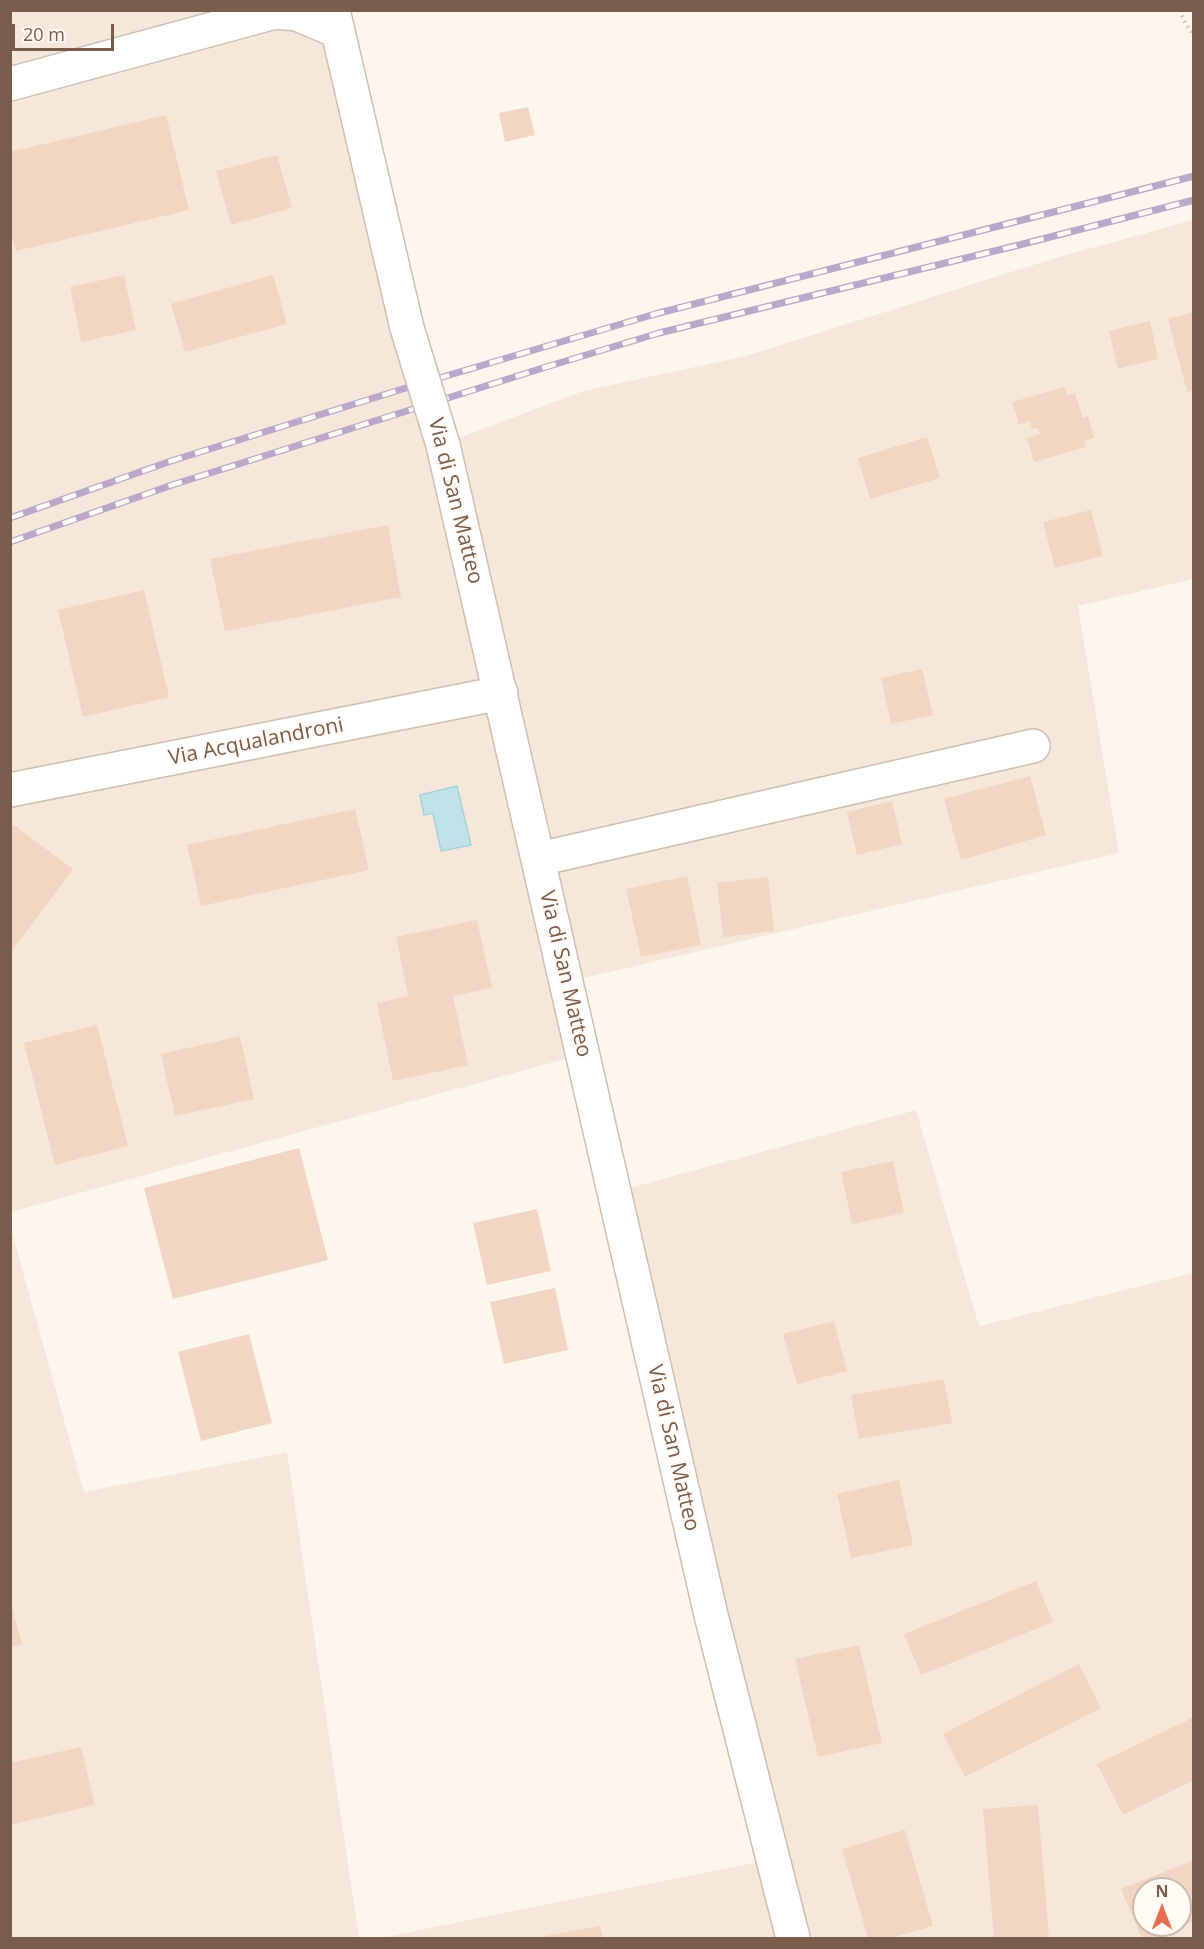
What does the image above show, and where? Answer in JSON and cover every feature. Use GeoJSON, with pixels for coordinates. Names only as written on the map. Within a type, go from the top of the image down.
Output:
{"type":"FeatureCollection","features":[{"type":"Feature","properties":{"kind":"street"},"geometry":{"type":"LineString","coordinates":[[10,84],[275,12],[335,21]]}},
{"type":"Feature","properties":{"kind":"street","name":"Via di San Matteo"},"geometry":{"type":"LineString","coordinates":[[335,21],[407,328],[443,445],[711,1615],[794,1938]]}},
{"type":"Feature","properties":{"kind":"street","name":"Via Acqualandroni"},"geometry":{"type":"LineString","coordinates":[[10,790],[501,693]]}},
{"type":"Feature","properties":{"kind":"street"},"geometry":{"type":"LineString","coordinates":[[539,859],[1033,746]]}},
{"type":"Feature","properties":{"kind":"path"},"geometry":{"type":"LineString","coordinates":[[1180,10],[1194,36]]}},
{"type":"Feature","properties":{"kind":"shaded area"},"geometry":{"type":"Polygon","coordinates":[[[11,11],[333,11],[443,444],[583,391],[746,356],[1052,259],[1193,220],[1193,579],[1078,606],[1119,853],[567,982],[583,1054],[11,1212],[11,11]]]}},
{"type":"Feature","properties":{"kind":"shaded area"},"geometry":{"type":"Polygon","coordinates":[[[916,1110],[979,1326],[1193,1273],[1193,1938],[380,1938],[773,1859],[615,1192],[916,1110]]]}},
{"type":"Feature","properties":{"kind":"shaded area"},"geometry":{"type":"Polygon","coordinates":[[[10,1225],[84,1492],[287,1452],[359,1938],[11,1938],[10,1225]]]}},
{"type":"Feature","properties":{"kind":"water"},"geometry":{"type":"Polygon","coordinates":[[[457,786],[471,845],[441,851],[433,813],[424,815],[420,795],[457,786]]]}},
{"type":"Feature","properties":{"kind":"building"},"geometry":{"type":"Polygon","coordinates":[[[528,107],[535,135],[505,142],[499,113],[528,107]]]}},
{"type":"Feature","properties":{"kind":"building"},"geometry":{"type":"Polygon","coordinates":[[[166,115],[189,210],[16,251],[10,230],[10,152],[166,115]]]}},
{"type":"Feature","properties":{"kind":"building"},"geometry":{"type":"Polygon","coordinates":[[[277,155],[292,208],[231,225],[216,171],[277,155]]]}},
{"type":"Feature","properties":{"kind":"building"},"geometry":{"type":"Polygon","coordinates":[[[124,275],[136,330],[81,342],[70,287],[124,275]]]}},
{"type":"Feature","properties":{"kind":"building"},"geometry":{"type":"Polygon","coordinates":[[[273,275],[287,324],[185,352],[171,304],[273,275]]]}},
{"type":"Feature","properties":{"kind":"building"},"geometry":{"type":"Polygon","coordinates":[[[1194,312],[1194,390],[1187,392],[1168,319],[1194,312]]]}},
{"type":"Feature","properties":{"kind":"building"},"geometry":{"type":"Polygon","coordinates":[[[1150,321],[1158,359],[1118,369],[1109,331],[1150,321]]]}},
{"type":"Feature","properties":{"kind":"building"},"geometry":{"type":"Polygon","coordinates":[[[1065,387],[1067,395],[1075,393],[1083,418],[1088,416],[1094,438],[1084,441],[1086,447],[1034,462],[1027,438],[1040,434],[1038,428],[1032,429],[1030,421],[1019,424],[1012,402],[1065,387]]]}},
{"type":"Feature","properties":{"kind":"building"},"geometry":{"type":"Polygon","coordinates":[[[927,437],[940,478],[870,499],[858,458],[927,437]]]}},
{"type":"Feature","properties":{"kind":"building"},"geometry":{"type":"Polygon","coordinates":[[[1091,510],[1103,556],[1055,568],[1043,522],[1091,510]]]}},
{"type":"Feature","properties":{"kind":"building"},"geometry":{"type":"Polygon","coordinates":[[[388,525],[401,597],[225,631],[210,559],[388,525]]]}},
{"type":"Feature","properties":{"kind":"building"},"geometry":{"type":"Polygon","coordinates":[[[144,590],[169,697],[83,717],[58,610],[144,590]]]}},
{"type":"Feature","properties":{"kind":"building"},"geometry":{"type":"Polygon","coordinates":[[[922,669],[933,715],[891,724],[881,678],[922,669]]]}},
{"type":"Feature","properties":{"kind":"building"},"geometry":{"type":"Polygon","coordinates":[[[1030,776],[1046,835],[961,860],[944,799],[1030,776]]]}},
{"type":"Feature","properties":{"kind":"building"},"geometry":{"type":"Polygon","coordinates":[[[892,801],[902,844],[857,855],[847,812],[892,801]]]}},
{"type":"Feature","properties":{"kind":"building"},"geometry":{"type":"Polygon","coordinates":[[[355,809],[369,870],[201,906],[187,845],[355,809]]]}},
{"type":"Feature","properties":{"kind":"building"},"geometry":{"type":"Polygon","coordinates":[[[14,825],[73,869],[10,953],[10,829],[14,825]]]}},
{"type":"Feature","properties":{"kind":"building"},"geometry":{"type":"Polygon","coordinates":[[[687,876],[701,945],[641,957],[626,889],[687,876]]]}},
{"type":"Feature","properties":{"kind":"building"},"geometry":{"type":"Polygon","coordinates":[[[768,877],[774,931],[723,937],[717,883],[768,877]]]}},
{"type":"Feature","properties":{"kind":"building"},"geometry":{"type":"Polygon","coordinates":[[[477,920],[492,988],[453,996],[468,1065],[393,1081],[377,1003],[408,996],[396,937],[477,920]]]}},
{"type":"Feature","properties":{"kind":"building"},"geometry":{"type":"Polygon","coordinates":[[[97,1025],[128,1146],[55,1165],[24,1043],[97,1025]]]}},
{"type":"Feature","properties":{"kind":"building"},"geometry":{"type":"Polygon","coordinates":[[[240,1036],[254,1099],[175,1116],[161,1054],[240,1036]]]}},
{"type":"Feature","properties":{"kind":"building"},"geometry":{"type":"Polygon","coordinates":[[[299,1148],[328,1260],[173,1299],[144,1188],[299,1148]]]}},
{"type":"Feature","properties":{"kind":"building"},"geometry":{"type":"Polygon","coordinates":[[[893,1161],[904,1213],[852,1224],[841,1172],[893,1161]]]}},
{"type":"Feature","properties":{"kind":"building"},"geometry":{"type":"Polygon","coordinates":[[[537,1209],[551,1271],[487,1285],[473,1223],[537,1209]]]}},
{"type":"Feature","properties":{"kind":"building"},"geometry":{"type":"Polygon","coordinates":[[[555,1288],[568,1350],[504,1364],[490,1302],[555,1288]]]}},
{"type":"Feature","properties":{"kind":"building"},"geometry":{"type":"Polygon","coordinates":[[[834,1321],[847,1371],[797,1384],[783,1334],[834,1321]]]}},
{"type":"Feature","properties":{"kind":"building"},"geometry":{"type":"Polygon","coordinates":[[[249,1334],[272,1423],[201,1441],[178,1352],[249,1334]]]}},
{"type":"Feature","properties":{"kind":"building"},"geometry":{"type":"Polygon","coordinates":[[[944,1379],[952,1423],[859,1439],[851,1395],[944,1379]]]}},
{"type":"Feature","properties":{"kind":"building"},"geometry":{"type":"Polygon","coordinates":[[[899,1480],[913,1545],[851,1558],[837,1494],[899,1480]]]}},
{"type":"Feature","properties":{"kind":"building"},"geometry":{"type":"Polygon","coordinates":[[[1036,1581],[1053,1622],[921,1675],[904,1634],[1036,1581]]]}},
{"type":"Feature","properties":{"kind":"building"},"geometry":{"type":"Polygon","coordinates":[[[10,1600],[22,1644],[10,1647],[10,1600]]]}},
{"type":"Feature","properties":{"kind":"building"},"geometry":{"type":"Polygon","coordinates":[[[859,1645],[882,1743],[818,1757],[795,1659],[859,1645]]]}},
{"type":"Feature","properties":{"kind":"building"},"geometry":{"type":"Polygon","coordinates":[[[1079,1664],[1101,1708],[965,1777],[943,1734],[1079,1664]]]}},
{"type":"Feature","properties":{"kind":"building"},"geometry":{"type":"Polygon","coordinates":[[[1194,1717],[1194,1780],[1123,1815],[1097,1764],[1194,1717]]]}},
{"type":"Feature","properties":{"kind":"building"},"geometry":{"type":"Polygon","coordinates":[[[81,1747],[95,1805],[10,1825],[10,1763],[81,1747]]]}},
{"type":"Feature","properties":{"kind":"building"},"geometry":{"type":"Polygon","coordinates":[[[1038,1805],[1049,1938],[994,1938],[983,1809],[1038,1805]]]}},
{"type":"Feature","properties":{"kind":"building"},"geometry":{"type":"Polygon","coordinates":[[[905,1830],[933,1926],[891,1938],[868,1938],[842,1849],[905,1830]]]}},
{"type":"Feature","properties":{"kind":"building"},"geometry":{"type":"Polygon","coordinates":[[[1194,1860],[1194,1921],[1192,1922],[1192,1877],[1151,1877],[1194,1860]]]}},
{"type":"Feature","properties":{"kind":"building"},"geometry":{"type":"Polygon","coordinates":[[[1132,1885],[1132,1915],[1121,1889],[1132,1885]]]}},
{"type":"Feature","properties":{"kind":"building"},"geometry":{"type":"Polygon","coordinates":[[[600,1926],[603,1938],[540,1938],[540,1937],[600,1926]]]}},
{"type":"Feature","properties":{"kind":"railway"},"geometry":{"type":"LineString","coordinates":[[10,518],[171,461],[655,314],[1194,176]]}},
{"type":"Feature","properties":{"kind":"railway"},"geometry":{"type":"LineString","coordinates":[[10,542],[172,485],[659,333],[1194,200]]}}]}
